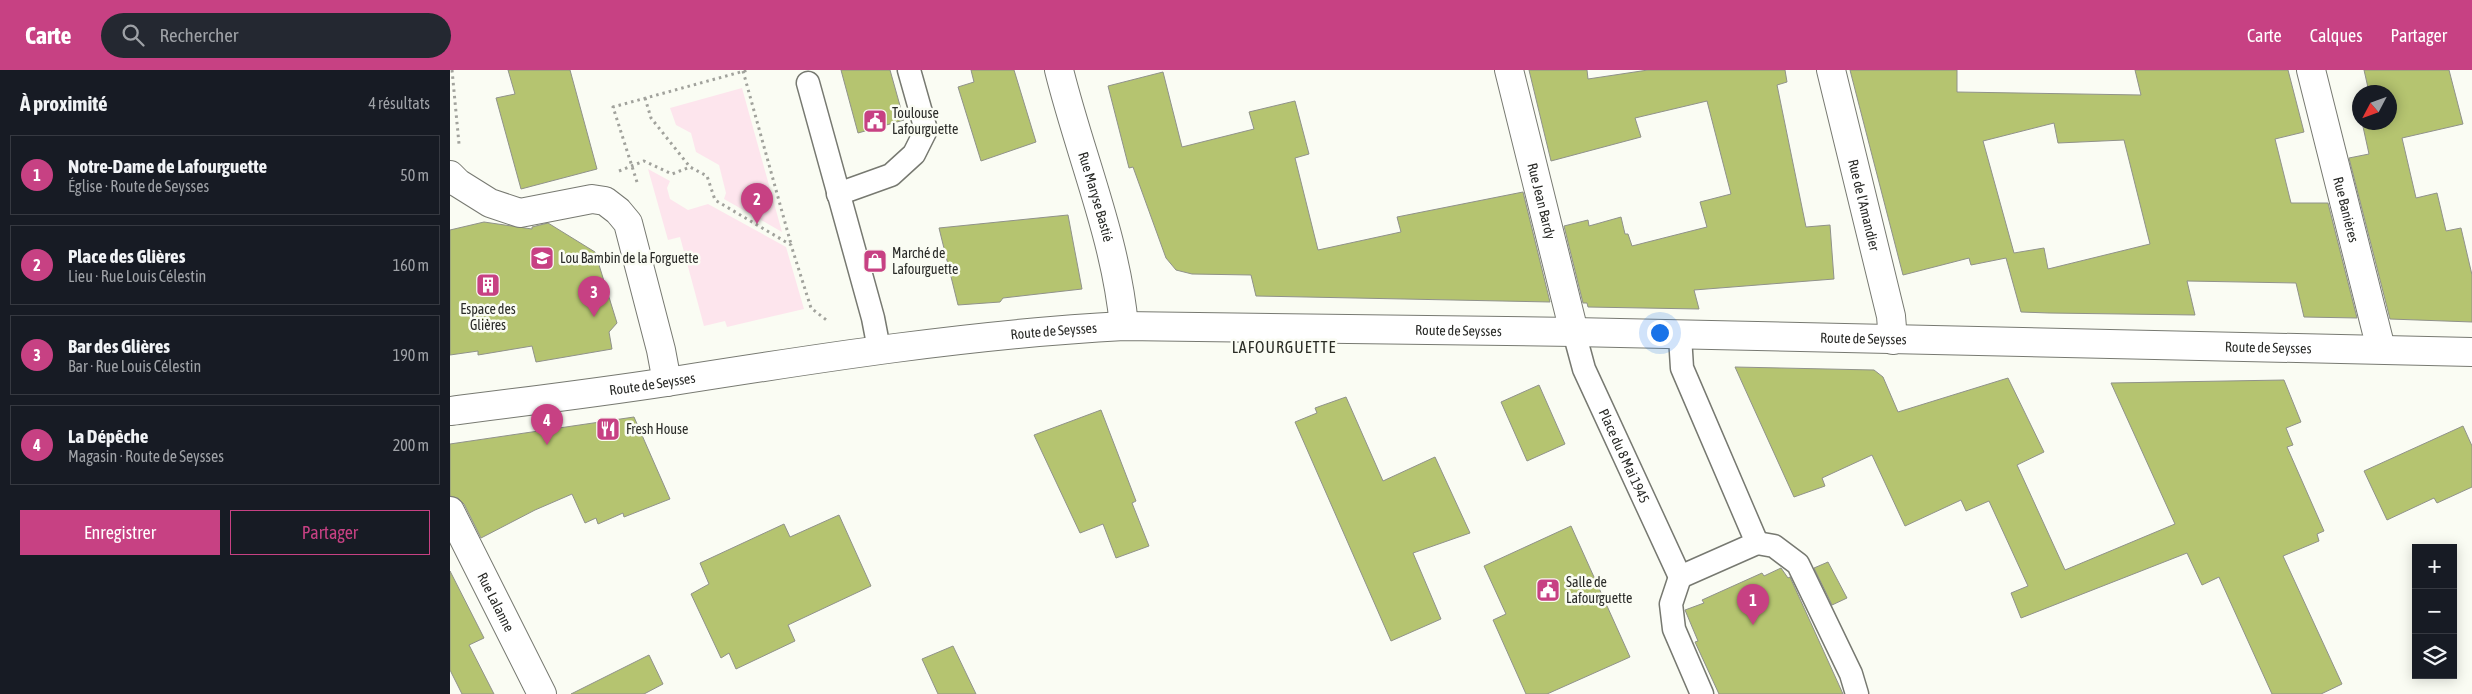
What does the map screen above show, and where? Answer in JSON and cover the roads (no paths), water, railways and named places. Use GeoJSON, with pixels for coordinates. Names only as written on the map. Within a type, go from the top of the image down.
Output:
{"type":"FeatureCollection","features":[{"type":"Feature","properties":{"kind":"main road","name":"Rue Maryse Bastié"},"geometry":{"type":"LineString","coordinates":[[1058,70],[1111,249],[1121,288],[1124,326]]}},
{"type":"Feature","properties":{"kind":"main road","name":"Rue Jean Bardy"},"geometry":{"type":"LineString","coordinates":[[1508,70],[1574,332]]}},
{"type":"Feature","properties":{"kind":"main road","name":"Rue de l'Amandier"},"geometry":{"type":"LineString","coordinates":[[1831,70],[1891,316],[1893,340]]}},
{"type":"Feature","properties":{"kind":"main road","name":"Rue Banières"},"geometry":{"type":"LineString","coordinates":[[2311,70],[2381,349]]}},
{"type":"Feature","properties":{"kind":"main road"},"geometry":{"type":"LineString","coordinates":[[456,164],[490,203],[520,213],[592,199],[605,201],[618,211],[628,223],[661,350],[667,382]]}},
{"type":"Feature","properties":{"kind":"main road","name":"Route de Seysses"},"geometry":{"type":"LineString","coordinates":[[450,411],[667,382],[879,349],[1068,329],[1124,326],[1574,332],[1680,336],[2472,352]]}},
{"type":"Feature","properties":{"kind":"main road","name":"Rue Lalanne"},"geometry":{"type":"LineString","coordinates":[[450,511],[542,694]]}},
{"type":"Feature","properties":{"kind":"lane"},"geometry":{"type":"LineString","coordinates":[[838,194],[892,175],[914,154],[926,130],[909,70]]}},
{"type":"Feature","properties":{"kind":"lane"},"geometry":{"type":"LineString","coordinates":[[808,83],[873,318],[879,349]]}},
{"type":"Feature","properties":{"kind":"lane","name":"Place du 8 Mai 1945"},"geometry":{"type":"LineString","coordinates":[[1574,332],[1584,369],[1680,577]]}},
{"type":"Feature","properties":{"kind":"lane"},"geometry":{"type":"LineString","coordinates":[[1680,336],[1682,368],[1757,543]]}},
{"type":"Feature","properties":{"kind":"lane"},"geometry":{"type":"LineString","coordinates":[[1702,694],[1674,629],[1671,604],[1680,577],[1757,543],[1774,546],[1798,564],[1851,674],[1857,694]]}},
{"type":"Feature","properties":{"kind":"place","name":"Toulouse Lafourguette"},"geometry":{"type":"Point","coordinates":[875,121]}},
{"type":"Feature","properties":{"kind":"place","name":"Place des Glières"},"geometry":{"type":"Point","coordinates":[757,224]}},
{"type":"Feature","properties":{"kind":"place","name":"Lou Bambin de la Forguette"},"geometry":{"type":"Point","coordinates":[542,258]}},
{"type":"Feature","properties":{"kind":"place","name":"Marché de Lafourguette"},"geometry":{"type":"Point","coordinates":[875,261]}},
{"type":"Feature","properties":{"kind":"place","name":"Espace des Glières"},"geometry":{"type":"Point","coordinates":[488,285]}},
{"type":"Feature","properties":{"kind":"place","name":"Bar des Glières"},"geometry":{"type":"Point","coordinates":[594,317]}},
{"type":"Feature","properties":{"kind":"place","name":"Fresh House"},"geometry":{"type":"Point","coordinates":[608,429]}},
{"type":"Feature","properties":{"kind":"place","name":"La Dépêche"},"geometry":{"type":"Point","coordinates":[547,445]}},
{"type":"Feature","properties":{"kind":"place","name":"Salle de Lafourguette"},"geometry":{"type":"Point","coordinates":[1548,590]}},
{"type":"Feature","properties":{"kind":"place","name":"Notre-Dame de Lafourguette"},"geometry":{"type":"Point","coordinates":[1753,625]}},
{"type":"Feature","properties":{"kind":"district","name":"LAFOURGUETTE"},"geometry":{"type":"Point","coordinates":[1284,347]}}]}
